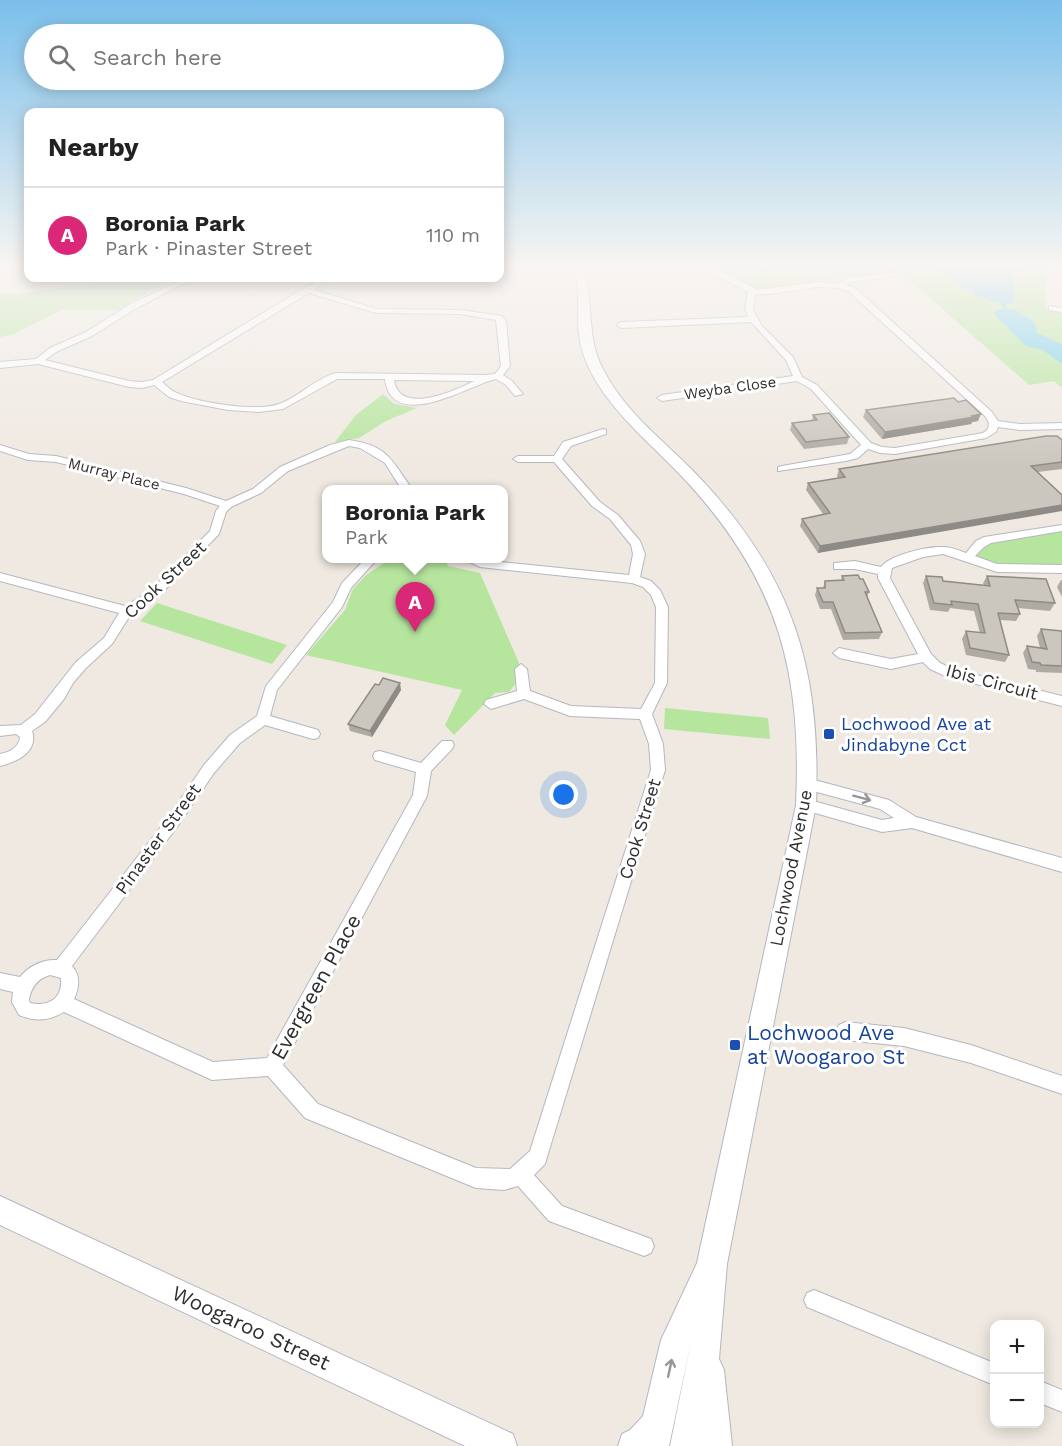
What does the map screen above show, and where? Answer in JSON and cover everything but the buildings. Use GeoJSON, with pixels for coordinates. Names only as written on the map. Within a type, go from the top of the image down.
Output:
{"type":"FeatureCollection","features":[{"type":"Feature","properties":{"kind":"street"},"geometry":{"type":"LineString","coordinates":[[38,361],[53,350],[91,332]]}},
{"type":"Feature","properties":{"kind":"street"},"geometry":{"type":"LineString","coordinates":[[0,365],[38,361],[129,384],[142,385],[156,382],[237,332]]}},
{"type":"Feature","properties":{"kind":"street"},"geometry":{"type":"LineString","coordinates":[[498,376],[506,366],[503,332]]}},
{"type":"Feature","properties":{"kind":"street","name":"Lochwood Avenue"},"geometry":{"type":"LineString","coordinates":[[584,332],[593,365],[606,388],[641,430],[691,478],[733,525],[762,569],[785,619],[800,669],[807,728],[806,805],[711,1264],[706,1346],[686,1446]]}},
{"type":"Feature","properties":{"kind":"street"},"geometry":{"type":"LineString","coordinates":[[766,332],[797,368],[798,378],[814,387],[867,446],[895,451],[986,435],[993,430],[994,423],[988,414],[900,332]]}},
{"type":"Feature","properties":{"kind":"street"},"geometry":{"type":"LineString","coordinates":[[156,382],[174,396],[253,410],[269,410],[283,406],[337,372],[389,376],[485,378],[498,376],[509,383],[518,394]]}},
{"type":"Feature","properties":{"kind":"street"},"geometry":{"type":"LineString","coordinates":[[389,376],[391,390],[400,399],[410,402],[423,402],[474,386],[485,378]]}},
{"type":"Feature","properties":{"kind":"street","name":"Weyba Close"},"geometry":{"type":"LineString","coordinates":[[662,398],[798,378]]}},
{"type":"Feature","properties":{"kind":"street"},"geometry":{"type":"LineString","coordinates":[[994,423],[1020,428],[1062,426]]}},
{"type":"Feature","properties":{"kind":"street"},"geometry":{"type":"LineString","coordinates":[[557,459],[567,444],[603,432]]}},
{"type":"Feature","properties":{"kind":"street"},"geometry":{"type":"LineString","coordinates":[[226,505],[257,491],[284,469],[334,447],[349,443],[363,445],[389,461],[404,485]]}},
{"type":"Feature","properties":{"kind":"street"},"geometry":{"type":"LineString","coordinates":[[782,469],[854,456],[867,446]]}},
{"type":"Feature","properties":{"kind":"street","name":"Murray Place"},"geometry":{"type":"LineString","coordinates":[[0,448],[28,457],[56,459],[186,491],[226,505]]}},
{"type":"Feature","properties":{"kind":"street"},"geometry":{"type":"LineString","coordinates":[[518,459],[557,459],[596,504],[614,517],[636,544],[639,554],[634,579]]}},
{"type":"Feature","properties":{"kind":"street","name":"Cook Street"},"geometry":{"type":"LineString","coordinates":[[23,731],[40,718],[60,696],[68,680],[81,665],[108,641],[127,611],[153,595],[215,532],[219,525],[221,511],[226,505]]}},
{"type":"Feature","properties":{"kind":"street"},"geometry":{"type":"LineString","coordinates":[[968,558],[980,544],[988,540],[1062,528]]}},
{"type":"Feature","properties":{"kind":"street"},"geometry":{"type":"LineString","coordinates":[[838,566],[855,565],[883,571],[888,564],[928,551],[940,550],[997,568],[1062,568]]}},
{"type":"Feature","properties":{"kind":"street"},"geometry":{"type":"LineString","coordinates":[[312,734],[263,719],[271,689],[338,604],[346,586],[368,563]]}},
{"type":"Feature","properties":{"kind":"street"},"geometry":{"type":"LineString","coordinates":[[480,563],[634,579],[647,584],[656,592],[662,607],[661,682],[645,714],[570,711],[524,694],[491,704]]}},
{"type":"Feature","properties":{"kind":"street","name":"Ibis Circuit"},"geometry":{"type":"LineString","coordinates":[[883,571],[884,578],[926,657],[935,666],[950,673],[1062,701]]}},
{"type":"Feature","properties":{"kind":"street"},"geometry":{"type":"LineString","coordinates":[[0,577],[127,611]]}},
{"type":"Feature","properties":{"kind":"street","name":"Ibis Circuit"},"geometry":{"type":"LineString","coordinates":[[838,653],[891,664],[926,657]]}},
{"type":"Feature","properties":{"kind":"street"},"geometry":{"type":"LineString","coordinates":[[521,669],[524,694]]}},
{"type":"Feature","properties":{"kind":"street","name":"Cook Street"},"geometry":{"type":"LineString","coordinates":[[521,1175],[538,1157],[658,770],[656,744],[645,714]]}},
{"type":"Feature","properties":{"kind":"street","name":"Pinaster Street"},"geometry":{"type":"LineString","coordinates":[[61,968],[172,823],[209,769],[235,739],[263,719]]}},
{"type":"Feature","properties":{"kind":"street"},"geometry":{"type":"LineString","coordinates":[[0,731],[11,728],[27,734],[26,745],[16,755],[0,760]]}},
{"type":"Feature","properties":{"kind":"street"},"geometry":{"type":"LineString","coordinates":[[380,756],[424,769],[447,745]]}},
{"type":"Feature","properties":{"kind":"street","name":"Evergreen Place"},"geometry":{"type":"LineString","coordinates":[[62,1002],[212,1071],[272,1067],[420,796],[424,769]]}},
{"type":"Feature","properties":{"kind":"street"},"geometry":{"type":"LineString","coordinates":[[807,784],[885,804],[912,822],[1062,866]]}},
{"type":"Feature","properties":{"kind":"street"},"geometry":{"type":"LineString","coordinates":[[806,805],[882,826],[912,822]]}},
{"type":"Feature","properties":{"kind":"street"},"geometry":{"type":"LineString","coordinates":[[61,968],[69,974],[71,979],[68,994],[62,1002],[46,1012],[29,1012],[23,1008],[20,1002],[23,986],[28,979],[42,969],[61,968]]}},
{"type":"Feature","properties":{"kind":"street"},"geometry":{"type":"LineString","coordinates":[[0,981],[23,986]]}},
{"type":"Feature","properties":{"kind":"street"},"geometry":{"type":"LineString","coordinates":[[845,1031],[904,1037],[971,1054],[1062,1085]]}},
{"type":"Feature","properties":{"kind":"street"},"geometry":{"type":"LineString","coordinates":[[272,1067],[312,1111],[476,1178],[502,1181],[521,1175],[556,1214],[644,1246]]}},
{"type":"Feature","properties":{"kind":"street","name":"Woogaroo Street"},"geometry":{"type":"LineString","coordinates":[[0,1210],[501,1446]]}},
{"type":"Feature","properties":{"kind":"street","name":"Lochwood Avenue"},"geometry":{"type":"LineString","coordinates":[[655,1436],[676,1340],[711,1264]]}},
{"type":"Feature","properties":{"kind":"street"},"geometry":{"type":"LineString","coordinates":[[814,1300],[990,1372]]}},
{"type":"Feature","properties":{"kind":"street"},"geometry":{"type":"LineString","coordinates":[[706,1346],[716,1446]]}},
{"type":"Feature","properties":{"kind":"street"},"geometry":{"type":"LineString","coordinates":[[1044,1394],[1062,1401]]}},
{"type":"Feature","properties":{"kind":"street"},"geometry":{"type":"LineString","coordinates":[[634,1446],[655,1436]]}},
{"type":"Feature","properties":{"kind":"green space"},"geometry":{"type":"Polygon","coordinates":[[[0,332],[16,332],[11,335],[0,337],[0,332]]]}},
{"type":"Feature","properties":{"kind":"green space"},"geometry":{"type":"Polygon","coordinates":[[[969,332],[1062,332],[1062,388],[1054,381],[1029,385],[969,332]]]}},
{"type":"Feature","properties":{"kind":"green space"},"geometry":{"type":"Polygon","coordinates":[[[383,394],[394,404],[417,408],[386,421],[359,438],[335,442],[356,415],[383,394]]]}},
{"type":"Feature","properties":{"kind":"green space"},"geometry":{"type":"Polygon","coordinates":[[[1062,528],[1062,569],[997,568],[967,558],[980,544],[1062,528]]]}},
{"type":"Feature","properties":{"kind":"green space"},"geometry":{"type":"Polygon","coordinates":[[[384,563],[446,563],[448,566],[480,573],[519,663],[517,682],[509,692],[495,693],[454,735],[445,725],[462,690],[306,655],[345,610],[353,589],[366,575],[384,563]]]}},
{"type":"Feature","properties":{"kind":"green space"},"geometry":{"type":"Polygon","coordinates":[[[157,603],[287,645],[272,664],[140,621],[157,603]]]}},
{"type":"Feature","properties":{"kind":"green space"},"geometry":{"type":"Polygon","coordinates":[[[665,708],[768,718],[770,739],[664,729],[665,708]]]}},
{"type":"Feature","properties":{"kind":"water"},"geometry":{"type":"Polygon","coordinates":[[[1012,332],[1037,332],[1062,344],[1062,364],[1043,350],[1026,346],[1012,332]]]}},
{"type":"Feature","properties":{"kind":"place","name":"Boronia Park"},"geometry":{"type":"Point","coordinates":[415,632]}},
{"type":"Feature","properties":{"kind":"place","name":"Lochwood Ave at Jindabyne Cct"},"geometry":{"type":"Point","coordinates":[829,734]}},
{"type":"Feature","properties":{"kind":"place","name":"Lochwood Ave at Woogaroo St"},"geometry":{"type":"Point","coordinates":[735,1045]}}]}
